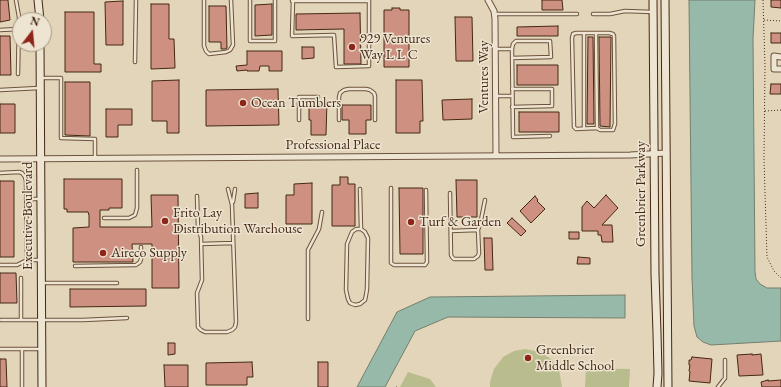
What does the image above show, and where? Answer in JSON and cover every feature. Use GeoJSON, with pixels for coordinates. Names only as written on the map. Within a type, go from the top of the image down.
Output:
{"type":"FeatureCollection","features":[{"type":"Feature","properties":{"kind":"main road"},"geometry":{"type":"LineString","coordinates":[[38,0],[39,12]]}},
{"type":"Feature","properties":{"kind":"main road","name":"Greenbrier Parkway"},"geometry":{"type":"LineString","coordinates":[[653,0],[657,387]]}},
{"type":"Feature","properties":{"kind":"main road","name":"Greenbrier Parkway"},"geometry":{"type":"LineString","coordinates":[[665,0],[668,387]]}},
{"type":"Feature","properties":{"kind":"main road","name":"Executive Boulevard"},"geometry":{"type":"LineString","coordinates":[[40,52],[42,387]]}},
{"type":"Feature","properties":{"kind":"street","name":"Ventures Way"},"geometry":{"type":"LineString","coordinates":[[488,0],[495,14],[496,155]]}},
{"type":"Feature","properties":{"kind":"street"},"geometry":{"type":"LineString","coordinates":[[781,56],[774,56],[774,69],[781,69]]}},
{"type":"Feature","properties":{"kind":"street","name":"Professional Place"},"geometry":{"type":"LineString","coordinates":[[0,159],[666,153]]}},
{"type":"Feature","properties":{"kind":"lane"},"geometry":{"type":"LineString","coordinates":[[16,0],[18,12]]}},
{"type":"Feature","properties":{"kind":"lane"},"geometry":{"type":"LineString","coordinates":[[135,62],[136,0]]}},
{"type":"Feature","properties":{"kind":"lane"},"geometry":{"type":"LineString","coordinates":[[204,0],[204,46],[209,54],[226,52],[230,50],[233,45],[231,0]]}},
{"type":"Feature","properties":{"kind":"lane"},"geometry":{"type":"LineString","coordinates":[[250,0],[250,41],[276,42],[276,0]]}},
{"type":"Feature","properties":{"kind":"lane"},"geometry":{"type":"LineString","coordinates":[[292,1],[369,1],[369,66],[336,67],[334,35],[292,36],[292,1]]}},
{"type":"Feature","properties":{"kind":"lane"},"geometry":{"type":"LineString","coordinates":[[593,14],[610,14],[625,11],[653,12]]}},
{"type":"Feature","properties":{"kind":"lane"},"geometry":{"type":"LineString","coordinates":[[495,14],[577,14]]}},
{"type":"Feature","properties":{"kind":"lane"},"geometry":{"type":"LineString","coordinates":[[0,30],[12,29]]}},
{"type":"Feature","properties":{"kind":"lane"},"geometry":{"type":"LineString","coordinates":[[584,33],[584,129]]}},
{"type":"Feature","properties":{"kind":"lane"},"geometry":{"type":"LineString","coordinates":[[596,33],[597,128]]}},
{"type":"Feature","properties":{"kind":"lane"},"geometry":{"type":"LineString","coordinates":[[596,33],[611,33],[614,36],[615,127],[613,130],[600,130],[597,128],[576,129],[573,125],[573,34],[596,33]]}},
{"type":"Feature","properties":{"kind":"lane"},"geometry":{"type":"LineString","coordinates":[[512,58],[551,57],[550,41],[516,41],[513,44],[512,49],[512,58],[512,107],[513,137],[550,136]]}},
{"type":"Feature","properties":{"kind":"lane"},"geometry":{"type":"LineString","coordinates":[[496,49],[512,49]]}},
{"type":"Feature","properties":{"kind":"lane"},"geometry":{"type":"LineString","coordinates":[[18,52],[18,74]]}},
{"type":"Feature","properties":{"kind":"lane"},"geometry":{"type":"LineString","coordinates":[[40,78],[61,78],[61,138],[95,139],[95,158]]}},
{"type":"Feature","properties":{"kind":"lane"},"geometry":{"type":"LineString","coordinates":[[0,90],[40,88]]}},
{"type":"Feature","properties":{"kind":"lane"},"geometry":{"type":"LineString","coordinates":[[339,120],[340,93],[349,89],[366,89],[374,93],[375,96],[375,120]]}},
{"type":"Feature","properties":{"kind":"lane"},"geometry":{"type":"LineString","coordinates":[[512,89],[552,89],[552,106],[512,107]]}},
{"type":"Feature","properties":{"kind":"lane"},"geometry":{"type":"LineString","coordinates":[[496,96],[512,96]]}},
{"type":"Feature","properties":{"kind":"lane"},"geometry":{"type":"LineString","coordinates":[[298,120],[298,98],[318,97]]}},
{"type":"Feature","properties":{"kind":"lane"},"geometry":{"type":"LineString","coordinates":[[104,218],[129,218],[134,215],[137,208],[137,170]]}},
{"type":"Feature","properties":{"kind":"lane"},"geometry":{"type":"LineString","coordinates":[[0,173],[19,172],[25,177],[27,260]]}},
{"type":"Feature","properties":{"kind":"lane"},"geometry":{"type":"LineString","coordinates":[[391,188],[392,264],[394,265],[425,265],[427,262],[426,190]]}},
{"type":"Feature","properties":{"kind":"lane"},"geometry":{"type":"LineString","coordinates":[[228,189],[232,205]]}},
{"type":"Feature","properties":{"kind":"lane"},"geometry":{"type":"LineString","coordinates":[[197,196],[198,228],[201,237],[202,280],[197,293],[198,327],[205,332],[227,332],[235,327],[236,322],[232,205],[235,189]]}},
{"type":"Feature","properties":{"kind":"lane"},"geometry":{"type":"LineString","coordinates":[[360,189],[361,229],[365,232],[368,238],[367,289],[364,300],[360,304],[355,305],[350,303],[346,290],[348,244],[352,232],[356,229],[361,229]]}},
{"type":"Feature","properties":{"kind":"lane"},"geometry":{"type":"LineString","coordinates":[[450,194],[452,258],[474,259],[479,253],[478,230],[482,220],[485,200]]}},
{"type":"Feature","properties":{"kind":"lane"},"geometry":{"type":"LineString","coordinates":[[26,199],[41,199]]}},
{"type":"Feature","properties":{"kind":"lane"},"geometry":{"type":"LineString","coordinates":[[308,319],[308,250],[319,230],[322,212]]}},
{"type":"Feature","properties":{"kind":"lane"},"geometry":{"type":"LineString","coordinates":[[451,231],[478,230]]}},
{"type":"Feature","properties":{"kind":"lane"},"geometry":{"type":"LineString","coordinates":[[201,244],[233,243]]}},
{"type":"Feature","properties":{"kind":"lane"},"geometry":{"type":"LineString","coordinates":[[74,266],[136,265],[141,259],[141,247]]}},
{"type":"Feature","properties":{"kind":"lane"},"geometry":{"type":"LineString","coordinates":[[0,265],[17,265],[27,260],[41,260]]}},
{"type":"Feature","properties":{"kind":"lane"},"geometry":{"type":"LineString","coordinates":[[21,278],[21,320]]}},
{"type":"Feature","properties":{"kind":"lane"},"geometry":{"type":"LineString","coordinates":[[41,283],[117,283]]}},
{"type":"Feature","properties":{"kind":"lane"},"geometry":{"type":"LineString","coordinates":[[1,320],[83,320],[127,318]]}},
{"type":"Feature","properties":{"kind":"lane"},"geometry":{"type":"LineString","coordinates":[[0,349],[42,349]]}},
{"type":"Feature","properties":{"kind":"lane"},"geometry":{"type":"LineString","coordinates":[[22,349],[22,387]]}},
{"type":"Feature","properties":{"kind":"lane"},"geometry":{"type":"LineString","coordinates":[[718,387],[725,378],[725,360]]}},
{"type":"Feature","properties":{"kind":"path"},"geometry":{"type":"LineString","coordinates":[[763,0],[765,66],[764,158],[767,257],[774,271],[781,278]]}},
{"type":"Feature","properties":{"kind":"path"},"geometry":{"type":"LineString","coordinates":[[763,20],[781,21]]}},
{"type":"Feature","properties":{"kind":"path"},"geometry":{"type":"LineString","coordinates":[[765,111],[781,110]]}},
{"type":"Feature","properties":{"kind":"shaded area"},"geometry":{"type":"Polygon","coordinates":[[[689,0],[755,0],[753,39],[755,272],[756,279],[760,284],[767,288],[781,288],[781,341],[711,345],[703,342],[697,337],[694,326],[692,278],[689,0]]]}},
{"type":"Feature","properties":{"kind":"shaded area"},"geometry":{"type":"Polygon","coordinates":[[[625,295],[625,318],[448,317],[415,331],[385,387],[357,387],[397,312],[430,297],[625,295]]]}},
{"type":"Feature","properties":{"kind":"shaded area"},"geometry":{"type":"Polygon","coordinates":[[[525,349],[540,352],[551,359],[559,370],[562,387],[490,387],[494,369],[503,357],[514,351],[525,349]]]}},
{"type":"Feature","properties":{"kind":"shaded area"},"geometry":{"type":"Polygon","coordinates":[[[586,368],[630,369],[629,387],[585,387],[586,368]]]}},
{"type":"Feature","properties":{"kind":"shaded area"},"geometry":{"type":"Polygon","coordinates":[[[408,372],[430,379],[436,387],[400,387],[408,372]]]}},
{"type":"Feature","properties":{"kind":"building"},"geometry":{"type":"Polygon","coordinates":[[[0,0],[8,0],[10,20],[0,22],[0,0]]]}},
{"type":"Feature","properties":{"kind":"building"},"geometry":{"type":"Polygon","coordinates":[[[542,0],[562,0],[563,10],[542,10],[542,0]]]}},
{"type":"Feature","properties":{"kind":"building"},"geometry":{"type":"Polygon","coordinates":[[[771,0],[781,0],[781,8],[771,7],[771,0]]]}},
{"type":"Feature","properties":{"kind":"building"},"geometry":{"type":"Polygon","coordinates":[[[123,1],[123,45],[106,45],[105,2],[123,1]]]}},
{"type":"Feature","properties":{"kind":"building"},"geometry":{"type":"Polygon","coordinates":[[[151,4],[169,4],[169,39],[174,39],[175,68],[151,69],[151,4]]]}},
{"type":"Feature","properties":{"kind":"building"},"geometry":{"type":"Polygon","coordinates":[[[272,4],[272,35],[255,36],[255,5],[272,4]]]}},
{"type":"Feature","properties":{"kind":"building"},"geometry":{"type":"Polygon","coordinates":[[[209,6],[226,6],[227,48],[225,49],[221,49],[221,42],[209,42],[209,6]]]}},
{"type":"Feature","properties":{"kind":"building"},"geometry":{"type":"Polygon","coordinates":[[[392,8],[409,10],[409,67],[384,67],[384,10],[392,10],[392,8]]]}},
{"type":"Feature","properties":{"kind":"building"},"geometry":{"type":"Polygon","coordinates":[[[65,12],[94,12],[94,64],[101,64],[101,72],[65,72],[65,12]]]}},
{"type":"Feature","properties":{"kind":"building","name":"929 Ventures Way L L C"},"geometry":{"type":"Polygon","coordinates":[[[360,13],[361,64],[344,64],[344,29],[296,30],[296,14],[360,13]]]}},
{"type":"Feature","properties":{"kind":"building"},"geometry":{"type":"Polygon","coordinates":[[[455,17],[472,17],[473,61],[456,61],[455,17]]]}},
{"type":"Feature","properties":{"kind":"building"},"geometry":{"type":"Polygon","coordinates":[[[558,26],[558,36],[517,36],[517,27],[558,26]]]}},
{"type":"Feature","properties":{"kind":"building"},"geometry":{"type":"Polygon","coordinates":[[[771,33],[781,33],[781,43],[771,43],[771,33]]]}},
{"type":"Feature","properties":{"kind":"building"},"geometry":{"type":"Polygon","coordinates":[[[0,36],[10,36],[11,75],[0,75],[0,36]]]}},
{"type":"Feature","properties":{"kind":"building"},"geometry":{"type":"Polygon","coordinates":[[[588,37],[593,37],[594,124],[587,124],[588,37]]]}},
{"type":"Feature","properties":{"kind":"building"},"geometry":{"type":"Polygon","coordinates":[[[599,37],[611,37],[610,127],[600,126],[599,37]]]}},
{"type":"Feature","properties":{"kind":"building"},"geometry":{"type":"Polygon","coordinates":[[[302,47],[314,47],[314,58],[302,59],[302,47]]]}},
{"type":"Feature","properties":{"kind":"building"},"geometry":{"type":"Polygon","coordinates":[[[247,51],[282,51],[282,71],[269,71],[269,66],[260,66],[259,71],[237,71],[236,66],[247,65],[247,51]]]}},
{"type":"Feature","properties":{"kind":"building"},"geometry":{"type":"Polygon","coordinates":[[[517,65],[558,65],[558,85],[517,85],[517,65]]]}},
{"type":"Feature","properties":{"kind":"building"},"geometry":{"type":"Polygon","coordinates":[[[179,80],[179,133],[167,133],[167,121],[152,121],[152,81],[179,80]]]}},
{"type":"Feature","properties":{"kind":"building"},"geometry":{"type":"Polygon","coordinates":[[[396,80],[422,80],[423,121],[420,121],[420,133],[396,133],[396,80]]]}},
{"type":"Feature","properties":{"kind":"building"},"geometry":{"type":"Polygon","coordinates":[[[65,82],[90,82],[90,136],[65,135],[65,82]]]}},
{"type":"Feature","properties":{"kind":"building"},"geometry":{"type":"Polygon","coordinates":[[[771,84],[781,84],[781,94],[770,94],[771,84]]]}},
{"type":"Feature","properties":{"kind":"building","name":"Ocean Tumblers"},"geometry":{"type":"Polygon","coordinates":[[[278,89],[279,125],[206,126],[206,90],[278,89]]]}},
{"type":"Feature","properties":{"kind":"building"},"geometry":{"type":"Polygon","coordinates":[[[472,99],[472,119],[443,120],[442,100],[472,99]]]}},
{"type":"Feature","properties":{"kind":"building"},"geometry":{"type":"Polygon","coordinates":[[[309,101],[327,101],[326,135],[311,135],[309,101]]]}},
{"type":"Feature","properties":{"kind":"building"},"geometry":{"type":"Polygon","coordinates":[[[0,104],[15,104],[15,133],[0,133],[0,104]]]}},
{"type":"Feature","properties":{"kind":"building"},"geometry":{"type":"Polygon","coordinates":[[[342,105],[371,105],[371,120],[366,120],[366,134],[349,134],[349,120],[342,120],[342,105]]]}},
{"type":"Feature","properties":{"kind":"building"},"geometry":{"type":"Polygon","coordinates":[[[106,109],[132,109],[132,125],[118,125],[118,137],[106,137],[106,109]]]}},
{"type":"Feature","properties":{"kind":"building"},"geometry":{"type":"Polygon","coordinates":[[[519,112],[559,112],[559,132],[519,132],[519,112]]]}},
{"type":"Feature","properties":{"kind":"building"},"geometry":{"type":"Polygon","coordinates":[[[340,177],[348,177],[348,184],[355,184],[355,226],[332,226],[332,185],[340,185],[340,177]]]}},
{"type":"Feature","properties":{"kind":"building"},"geometry":{"type":"Polygon","coordinates":[[[64,179],[122,179],[122,208],[100,210],[100,227],[152,227],[151,195],[178,195],[179,288],[152,288],[152,244],[132,244],[133,262],[73,262],[73,228],[89,227],[89,215],[88,212],[67,212],[67,209],[64,209],[64,179]]]}},
{"type":"Feature","properties":{"kind":"building"},"geometry":{"type":"Polygon","coordinates":[[[456,180],[477,180],[477,217],[457,217],[456,180]]]}},
{"type":"Feature","properties":{"kind":"building"},"geometry":{"type":"Polygon","coordinates":[[[0,181],[14,181],[14,257],[0,257],[0,181]]]}},
{"type":"Feature","properties":{"kind":"building"},"geometry":{"type":"Polygon","coordinates":[[[312,183],[312,224],[286,224],[286,195],[294,195],[294,184],[312,183]]]}},
{"type":"Feature","properties":{"kind":"building","name":"Turf & Garden"},"geometry":{"type":"Polygon","coordinates":[[[399,188],[423,188],[423,254],[400,254],[399,188]]]}},
{"type":"Feature","properties":{"kind":"building"},"geometry":{"type":"Polygon","coordinates":[[[258,193],[258,208],[245,208],[245,194],[258,193]]]}},
{"type":"Feature","properties":{"kind":"building"},"geometry":{"type":"Polygon","coordinates":[[[606,195],[618,208],[602,225],[612,225],[613,242],[602,242],[601,235],[598,235],[598,231],[582,231],[582,207],[587,201],[594,208],[606,195]]]}},
{"type":"Feature","properties":{"kind":"building"},"geometry":{"type":"Polygon","coordinates":[[[535,196],[538,200],[537,201],[545,209],[531,223],[520,211],[535,196]]]}},
{"type":"Feature","properties":{"kind":"building"},"geometry":{"type":"Polygon","coordinates":[[[512,218],[526,231],[521,236],[507,223],[512,218]]]}},
{"type":"Feature","properties":{"kind":"building"},"geometry":{"type":"Polygon","coordinates":[[[569,232],[579,232],[579,239],[569,239],[569,232]]]}},
{"type":"Feature","properties":{"kind":"building"},"geometry":{"type":"Polygon","coordinates":[[[484,238],[492,238],[493,270],[485,270],[484,238]]]}},
{"type":"Feature","properties":{"kind":"building"},"geometry":{"type":"Polygon","coordinates":[[[578,257],[590,258],[590,264],[577,264],[578,257]]]}},
{"type":"Feature","properties":{"kind":"building"},"geometry":{"type":"Polygon","coordinates":[[[0,273],[16,273],[17,303],[0,303],[0,273]]]}},
{"type":"Feature","properties":{"kind":"building"},"geometry":{"type":"Polygon","coordinates":[[[70,289],[146,289],[146,306],[70,307],[70,289]]]}},
{"type":"Feature","properties":{"kind":"building"},"geometry":{"type":"Polygon","coordinates":[[[168,343],[175,343],[175,354],[168,355],[168,343]]]}},
{"type":"Feature","properties":{"kind":"building"},"geometry":{"type":"Polygon","coordinates":[[[761,354],[763,375],[739,376],[737,355],[761,354]]]}},
{"type":"Feature","properties":{"kind":"building"},"geometry":{"type":"Polygon","coordinates":[[[692,357],[712,359],[710,383],[689,381],[689,360],[691,360],[692,357]]]}},
{"type":"Feature","properties":{"kind":"building"},"geometry":{"type":"Polygon","coordinates":[[[0,359],[6,359],[7,387],[0,387],[0,359]]]}},
{"type":"Feature","properties":{"kind":"building"},"geometry":{"type":"Polygon","coordinates":[[[252,362],[253,377],[247,377],[247,385],[206,385],[206,363],[252,362]]]}},
{"type":"Feature","properties":{"kind":"building"},"geometry":{"type":"Polygon","coordinates":[[[318,362],[328,362],[328,387],[318,387],[318,362]]]}},
{"type":"Feature","properties":{"kind":"building"},"geometry":{"type":"Polygon","coordinates":[[[164,365],[188,365],[188,387],[165,387],[164,365]]]}},
{"type":"Feature","properties":{"kind":"building"},"geometry":{"type":"Polygon","coordinates":[[[768,380],[781,380],[781,387],[762,387],[761,382],[768,380]]]}},
{"type":"Feature","properties":{"kind":"place","name":"929 Ventures Way L L C"},"geometry":{"type":"Point","coordinates":[352,47]}},
{"type":"Feature","properties":{"kind":"place","name":"Ocean Tumblers"},"geometry":{"type":"Point","coordinates":[243,103]}},
{"type":"Feature","properties":{"kind":"place","name":"Frito Lay Distribution Warehouse"},"geometry":{"type":"Point","coordinates":[165,221]}},
{"type":"Feature","properties":{"kind":"place","name":"Turf & Garden"},"geometry":{"type":"Point","coordinates":[411,222]}},
{"type":"Feature","properties":{"kind":"place","name":"Aireco Supply"},"geometry":{"type":"Point","coordinates":[103,253]}},
{"type":"Feature","properties":{"kind":"place","name":"Greenbrier Middle School"},"geometry":{"type":"Point","coordinates":[528,358]}}]}
